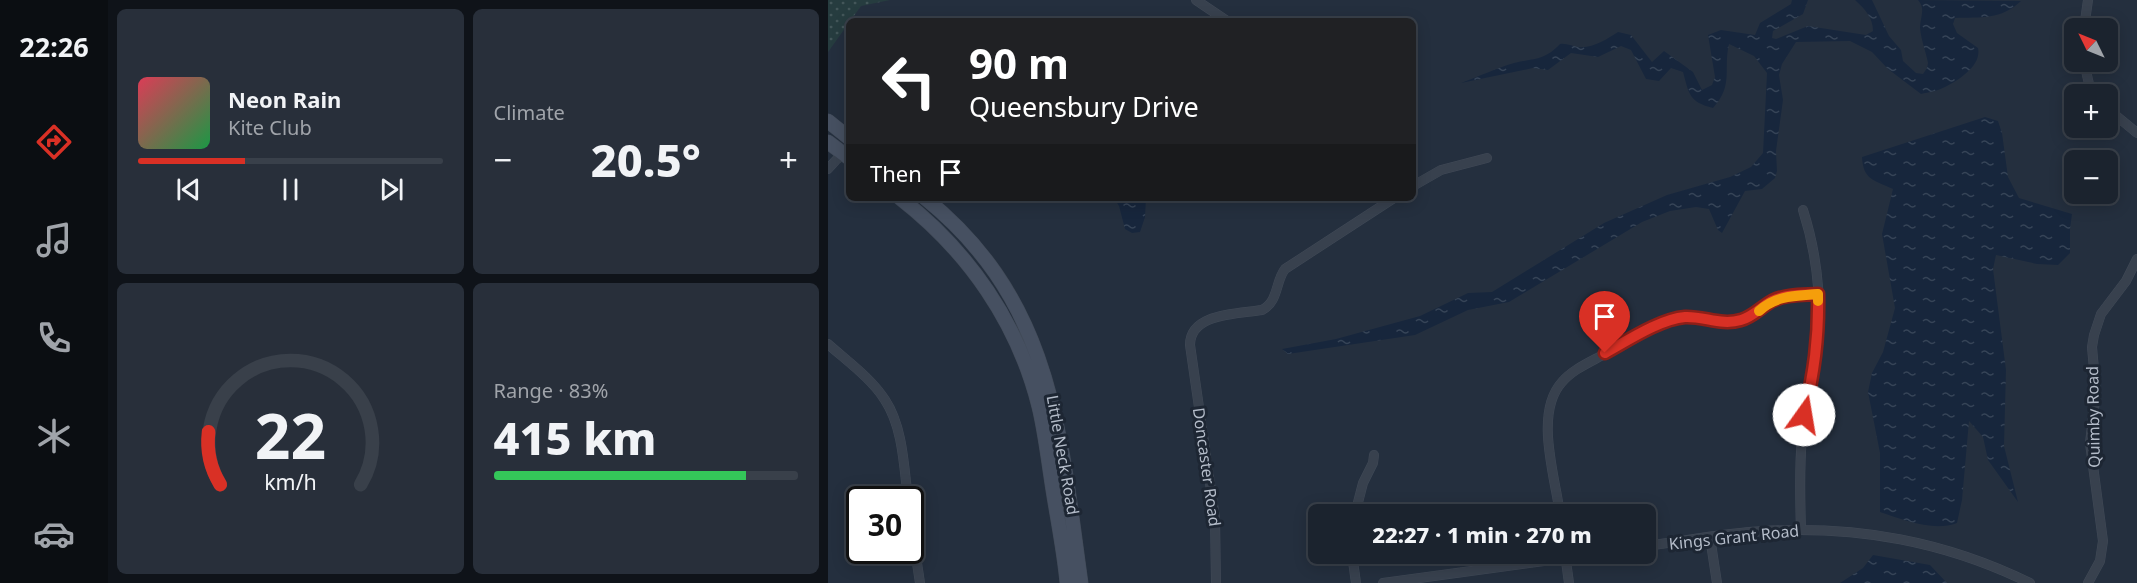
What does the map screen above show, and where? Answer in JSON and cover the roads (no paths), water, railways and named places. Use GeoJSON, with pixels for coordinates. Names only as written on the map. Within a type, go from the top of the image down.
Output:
{"type":"FeatureCollection","features":[{"type":"Feature","properties":{"kind":"street"},"geometry":{"type":"LineString","coordinates":[[1196,0],[1223,18]]}},
{"type":"Feature","properties":{"kind":"street"},"geometry":{"type":"LineString","coordinates":[[2085,18],[2088,0]]}},
{"type":"Feature","properties":{"kind":"street"},"geometry":{"type":"LineString","coordinates":[[2118,117],[2137,133]]}},
{"type":"Feature","properties":{"kind":"street"},"geometry":{"type":"LineString","coordinates":[[828,122],[846,136]]}},
{"type":"Feature","properties":{"kind":"street"},"geometry":{"type":"LineString","coordinates":[[828,142],[846,154]]}},
{"type":"Feature","properties":{"kind":"street"},"geometry":{"type":"LineString","coordinates":[[828,169],[846,156]]}},
{"type":"Feature","properties":{"kind":"street"},"geometry":{"type":"LineString","coordinates":[[1416,184],[1441,170],[1487,158]]}},
{"type":"Feature","properties":{"kind":"street","name":"Little Neck Road"},"geometry":{"type":"LineString","coordinates":[[904,201],[935,227],[970,266],[1000,310],[1022,354],[1045,433],[1067,583]]}},
{"type":"Feature","properties":{"kind":"street","name":"Little Neck Road"},"geometry":{"type":"LineString","coordinates":[[928,201],[952,222],[984,258],[1012,298],[1035,347],[1046,378],[1059,429],[1081,583]]}},
{"type":"Feature","properties":{"kind":"street","name":"Doncaster Road"},"geometry":{"type":"LineString","coordinates":[[1216,583],[1215,518],[1190,345],[1192,331],[1208,319],[1268,307],[1274,299],[1280,276],[1285,269],[1389,201]]}},
{"type":"Feature","properties":{"kind":"street"},"geometry":{"type":"LineString","coordinates":[[1801,530],[1804,415],[1815,369],[1818,340],[1818,294],[1811,234],[1803,210]]}},
{"type":"Feature","properties":{"kind":"street","name":"Quimby Road"},"geometry":{"type":"LineString","coordinates":[[2088,583],[2100,561],[2103,542],[2090,443],[2096,392],[2092,347],[2101,314],[2126,281],[2137,259]]}},
{"type":"Feature","properties":{"kind":"street"},"geometry":{"type":"LineString","coordinates":[[1559,504],[1547,422],[1551,398],[1563,380],[1621,344],[1666,321],[1685,317],[1716,322],[1740,321],[1750,317],[1774,300],[1788,296],[1818,294]]}},
{"type":"Feature","properties":{"kind":"street"},"geometry":{"type":"LineString","coordinates":[[828,344],[878,390],[892,412],[897,425],[906,486]]}},
{"type":"Feature","properties":{"kind":"street"},"geometry":{"type":"LineString","coordinates":[[1358,504],[1374,455]]}},
{"type":"Feature","properties":{"kind":"street","name":"Kings Grant Road"},"geometry":{"type":"LineString","coordinates":[[1656,545],[1763,531],[1842,531],[1914,541],[1977,559],[2030,583]]}},
{"type":"Feature","properties":{"kind":"street"},"geometry":{"type":"LineString","coordinates":[[1710,537],[1717,583]]}},
{"type":"Feature","properties":{"kind":"street"},"geometry":{"type":"LineString","coordinates":[[917,564],[920,583]]}},
{"type":"Feature","properties":{"kind":"street"},"geometry":{"type":"LineString","coordinates":[[1353,564],[1356,583]]}},
{"type":"Feature","properties":{"kind":"street"},"geometry":{"type":"LineString","coordinates":[[1383,583],[1513,564]]}},
{"type":"Feature","properties":{"kind":"street"},"geometry":{"type":"LineString","coordinates":[[1566,564],[1569,583]]}},
{"type":"Feature","properties":{"kind":"street"},"geometry":{"type":"LineString","coordinates":[[1461,572],[1462,583]]}},
{"type":"Feature","properties":{"kind":"water"},"geometry":{"type":"Polygon","coordinates":[[[1792,0],[1808,0],[1803,14],[1773,31],[1772,38],[1776,39],[1808,26],[1866,35],[1873,31],[1872,22],[1855,0],[1872,0],[1889,36],[1901,50],[1903,61],[1916,73],[1923,74],[1928,63],[1920,28],[1922,7],[1918,0],[2021,1],[2006,12],[1982,17],[1955,18],[1953,24],[1957,33],[1978,48],[1976,60],[1963,76],[1951,84],[1939,90],[1921,94],[1888,69],[1872,52],[1850,41],[1796,42],[1782,64],[1779,75],[1783,100],[1775,178],[1762,189],[1745,191],[1722,233],[1718,230],[1709,209],[1696,207],[1670,211],[1642,222],[1509,302],[1468,310],[1415,335],[1288,354],[1282,349],[1336,339],[1420,316],[1468,293],[1492,292],[1604,223],[1667,195],[1730,177],[1751,167],[1763,153],[1767,73],[1754,56],[1729,44],[1724,92],[1713,108],[1699,103],[1691,96],[1683,72],[1671,68],[1659,81],[1646,79],[1631,50],[1621,46],[1598,57],[1571,53],[1548,70],[1533,68],[1461,83],[1507,65],[1544,56],[1560,44],[1589,46],[1618,32],[1631,35],[1652,62],[1664,51],[1693,72],[1702,90],[1712,85],[1715,77],[1708,35],[1721,30],[1755,35],[1760,23],[1791,4],[1792,0]]]}},
{"type":"Feature","properties":{"kind":"water"},"geometry":{"type":"Polygon","coordinates":[[[1985,117],[1998,121],[2002,133],[2008,177],[2019,198],[2072,214],[2070,253],[2058,265],[2037,264],[1996,255],[1993,269],[2006,370],[2004,446],[2018,502],[1988,460],[1983,437],[1969,421],[1962,500],[1957,523],[1929,526],[1880,512],[1880,453],[1868,392],[1872,373],[1883,352],[1895,308],[1882,234],[1893,189],[1867,175],[1862,157],[1985,117]]]}},
{"type":"Feature","properties":{"kind":"water"},"geometry":{"type":"Polygon","coordinates":[[[1116,201],[1146,201],[1145,217],[1140,232],[1132,233],[1125,229],[1116,201]]]}},
{"type":"Feature","properties":{"kind":"water"},"geometry":{"type":"Polygon","coordinates":[[[1873,555],[1930,565],[1947,583],[1840,583],[1863,568],[1873,555]]]}}]}
